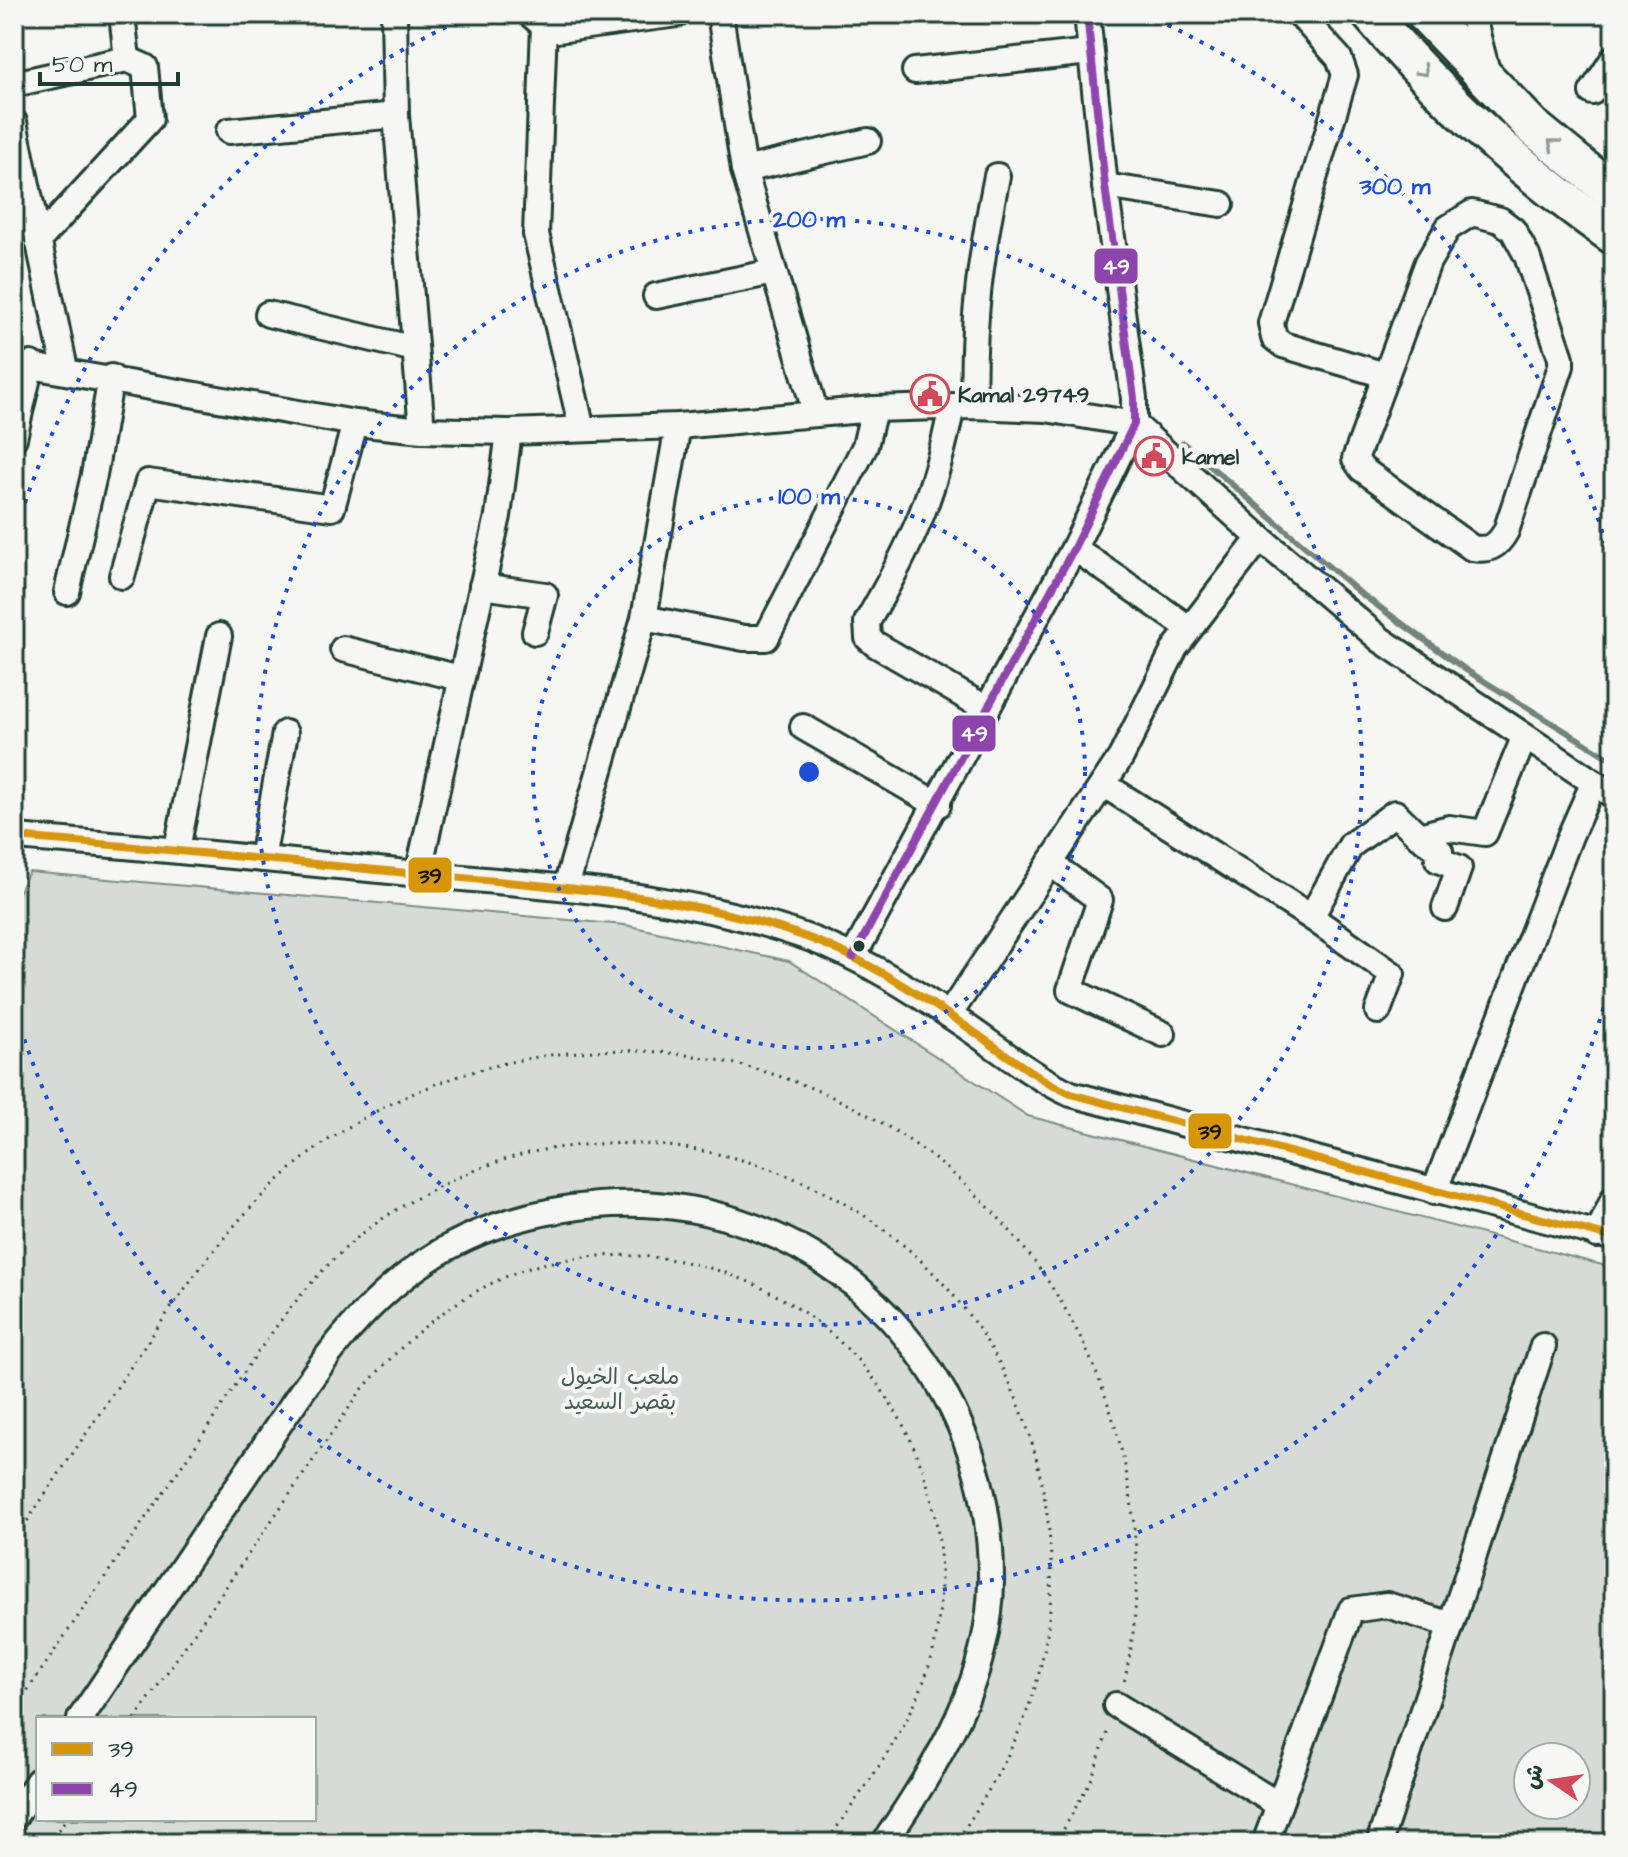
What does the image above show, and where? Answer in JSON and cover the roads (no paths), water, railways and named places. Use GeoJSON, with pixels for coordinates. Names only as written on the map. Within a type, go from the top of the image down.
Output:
{"type":"FeatureCollection","features":[{"type":"Feature","properties":{"kind":"highway"},"geometry":{"type":"LineString","coordinates":[[1370,14],[1491,138],[1563,200],[1614,236]]}},
{"type":"Feature","properties":{"kind":"highway"},"geometry":{"type":"LineString","coordinates":[[1425,14],[1489,77],[1532,126],[1614,193]]}},
{"type":"Feature","properties":{"kind":"street"},"geometry":{"type":"LineString","coordinates":[[122,14],[127,59]]}},
{"type":"Feature","properties":{"kind":"street"},"geometry":{"type":"LineString","coordinates":[[394,14],[396,115],[422,430]]}},
{"type":"Feature","properties":{"kind":"street"},"geometry":{"type":"LineString","coordinates":[[582,429],[536,234],[537,20],[557,30],[678,14]]}},
{"type":"Feature","properties":{"kind":"street"},"geometry":{"type":"LineString","coordinates":[[720,14],[744,170],[816,414]]}},
{"type":"Feature","properties":{"kind":"street"},"geometry":{"type":"LineString","coordinates":[[853,957],[938,805],[1074,548],[1134,424],[1134,398],[1105,186],[1087,14]]}},
{"type":"Feature","properties":{"kind":"street"},"geometry":{"type":"LineString","coordinates":[[1299,14],[1339,58],[1345,75],[1271,323],[1272,332],[1283,345],[1385,375]]}},
{"type":"Feature","properties":{"kind":"street"},"geometry":{"type":"LineString","coordinates":[[1472,14],[1489,77]]}},
{"type":"Feature","properties":{"kind":"street"},"geometry":{"type":"LineString","coordinates":[[915,71],[1090,52]]}},
{"type":"Feature","properties":{"kind":"street"},"geometry":{"type":"LineString","coordinates":[[1592,92],[1614,58]]}},
{"type":"Feature","properties":{"kind":"street"},"geometry":{"type":"LineString","coordinates":[[14,84],[127,59],[145,67],[150,119],[38,241]]}},
{"type":"Feature","properties":{"kind":"street"},"geometry":{"type":"LineString","coordinates":[[229,131],[396,115]]}},
{"type":"Feature","properties":{"kind":"street"},"geometry":{"type":"LineString","coordinates":[[14,122],[65,369]]}},
{"type":"Feature","properties":{"kind":"street"},"geometry":{"type":"LineString","coordinates":[[744,170],[868,141]]}},
{"type":"Feature","properties":{"kind":"street"},"geometry":{"type":"LineString","coordinates":[[987,709],[875,644],[866,631],[867,622],[915,537],[963,406],[972,349],[977,276],[997,176]]}},
{"type":"Feature","properties":{"kind":"street"},"geometry":{"type":"LineString","coordinates":[[1105,186],[1221,204]]}},
{"type":"Feature","properties":{"kind":"street"},"geometry":{"type":"LineString","coordinates":[[1472,213],[1500,220],[1513,230],[1527,256],[1561,366],[1506,531],[1495,547],[1472,548],[1357,464],[1356,452],[1385,375],[1428,262],[1448,228],[1472,213]]}},
{"type":"Feature","properties":{"kind":"street"},"geometry":{"type":"LineString","coordinates":[[656,296],[774,272]]}},
{"type":"Feature","properties":{"kind":"street"},"geometry":{"type":"LineString","coordinates":[[268,314],[415,349]]}},
{"type":"Feature","properties":{"kind":"street"},"geometry":{"type":"LineString","coordinates":[[14,438],[22,364],[111,377],[355,423],[422,430],[509,432],[678,426],[874,409],[963,406],[1046,409],[1134,424],[1260,538],[1381,640],[1604,790],[1565,847],[1434,1192]]}},
{"type":"Feature","properties":{"kind":"street"},"geometry":{"type":"LineString","coordinates":[[67,592],[94,475],[111,377]]}},
{"type":"Feature","properties":{"kind":"street"},"geometry":{"type":"LineString","coordinates":[[644,618],[744,638],[766,638],[865,446],[874,409]]}},
{"type":"Feature","properties":{"kind":"street"},"geometry":{"type":"LineString","coordinates":[[122,576],[148,482],[332,508],[355,423]]}},
{"type":"Feature","properties":{"kind":"street"},"geometry":{"type":"LineString","coordinates":[[566,887],[644,618],[678,426]]}},
{"type":"Feature","properties":{"kind":"street"},"geometry":{"type":"LineString","coordinates":[[418,874],[500,504],[509,432]]}},
{"type":"Feature","properties":{"kind":"street"},"geometry":{"type":"LineString","coordinates":[[949,1015],[1103,784],[1189,628],[1260,538]]}},
{"type":"Feature","properties":{"kind":"street"},"geometry":{"type":"LineString","coordinates":[[1074,548],[1189,628]]}},
{"type":"Feature","properties":{"kind":"street"},"geometry":{"type":"LineString","coordinates":[[482,586],[545,595],[535,632]]}},
{"type":"Feature","properties":{"kind":"street"},"geometry":{"type":"LineString","coordinates":[[177,849],[219,636]]}},
{"type":"Feature","properties":{"kind":"street"},"geometry":{"type":"LineString","coordinates":[[343,649],[460,678]]}},
{"type":"Feature","properties":{"kind":"street"},"geometry":{"type":"LineString","coordinates":[[803,727],[938,805]]}},
{"type":"Feature","properties":{"kind":"street"},"geometry":{"type":"LineString","coordinates":[[262,859],[285,733]]}},
{"type":"Feature","properties":{"kind":"street"},"geometry":{"type":"LineString","coordinates":[[1419,836],[1449,828],[1485,833],[1524,738]]}},
{"type":"Feature","properties":{"kind":"street"},"geometry":{"type":"LineString","coordinates":[[1103,784],[1311,917],[1392,974],[1378,1011]]}},
{"type":"Feature","properties":{"kind":"street"},"geometry":{"type":"LineString","coordinates":[[1311,917],[1351,845],[1395,813],[1440,851],[1438,860],[1459,868],[1445,908]]}},
{"type":"Feature","properties":{"kind":"street"},"geometry":{"type":"LineString","coordinates":[[14,837],[177,849],[566,887],[648,900],[780,929],[853,957],[949,1015],[1051,1085],[1071,1094],[1606,1236],[1614,1198]]}},
{"type":"Feature","properties":{"kind":"street"},"geometry":{"type":"LineString","coordinates":[[1050,863],[1100,900],[1070,990],[1163,1034]]}},
{"type":"Feature","properties":{"kind":"street"},"geometry":{"type":"LineString","coordinates":[[81,1717],[323,1360],[371,1304],[427,1260],[493,1227],[520,1219],[560,1208],[634,1202],[704,1211],[777,1235],[846,1278],[891,1316],[934,1372],[967,1437],[986,1506],[992,1579],[983,1650],[960,1720],[925,1782],[884,1843]]}},
{"type":"Feature","properties":{"kind":"street"},"geometry":{"type":"LineString","coordinates":[[1379,1843],[1543,1346]]}},
{"type":"Feature","properties":{"kind":"street"},"geometry":{"type":"LineString","coordinates":[[1265,1843],[1351,1610],[1387,1605],[1451,1625]]}},
{"type":"Feature","properties":{"kind":"street"},"geometry":{"type":"LineString","coordinates":[[1116,1705],[1279,1805]]}},
{"type":"Feature","properties":{"kind":"street"},"geometry":{"type":"LineString","coordinates":[[14,1817],[36,1784]]}},
{"type":"Feature","properties":{"kind":"waterway"},"geometry":{"type":"LineString","coordinates":[[1183,443],[1360,593],[1466,670],[1614,761]]}},
{"type":"Feature","properties":{"kind":"place","name":"Kamal 29749"},"geometry":{"type":"Point","coordinates":[930,394]}},
{"type":"Feature","properties":{"kind":"place","name":"kamel"},"geometry":{"type":"Point","coordinates":[1154,456]}},
{"type":"Feature","properties":{"kind":"park label","name":"ملعب الخيول بقصر السعيد"},"geometry":{"type":"Point","coordinates":[620,1388]}}]}
